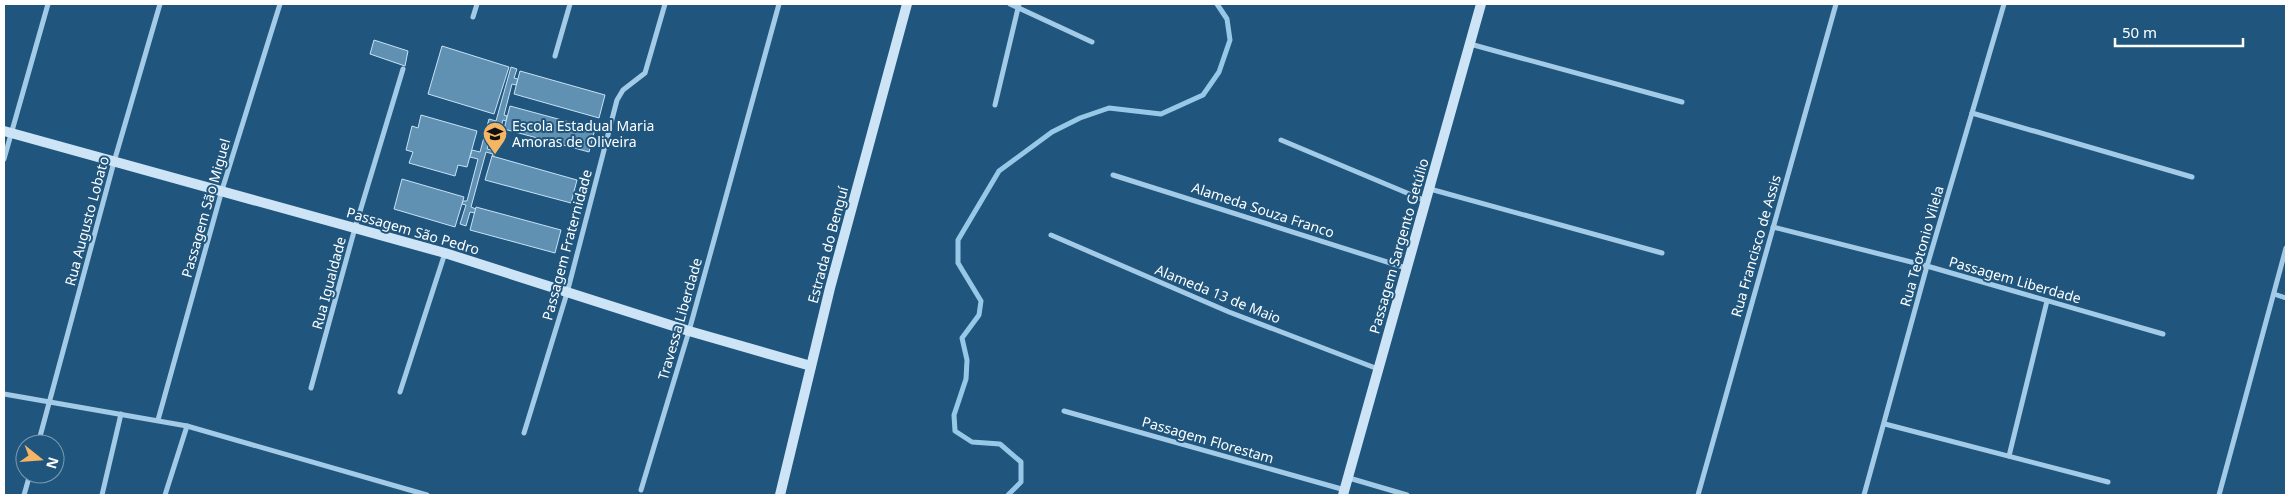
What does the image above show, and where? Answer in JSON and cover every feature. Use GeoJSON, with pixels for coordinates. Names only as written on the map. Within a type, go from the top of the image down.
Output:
{"type":"FeatureCollection","features":[{"type":"Feature","properties":{"kind":"street"},"geometry":{"type":"LineString","coordinates":[[4,158],[7,132],[48,4]]}},
{"type":"Feature","properties":{"kind":"street","name":"Rua Augusto Lobato"},"geometry":{"type":"LineString","coordinates":[[41,434],[114,162],[160,4]]}},
{"type":"Feature","properties":{"kind":"street","name":"Passagem São Miguel"},"geometry":{"type":"LineString","coordinates":[[158,420],[222,190],[280,4]]}},
{"type":"Feature","properties":{"kind":"street"},"geometry":{"type":"LineString","coordinates":[[473,17],[477,4]]}},
{"type":"Feature","properties":{"kind":"street"},"geometry":{"type":"LineString","coordinates":[[556,56],[570,4]]}},
{"type":"Feature","properties":{"kind":"street","name":"Passagem Fraternidade"},"geometry":{"type":"LineString","coordinates":[[524,433],[568,293],[617,100],[623,90],[645,73],[665,4]]}},
{"type":"Feature","properties":{"kind":"street","name":"Travessa Liberdade"},"geometry":{"type":"LineString","coordinates":[[641,490],[689,332],[736,154],[779,4]]}},
{"type":"Feature","properties":{"kind":"street","name":"Estrada do Benguí"},"geometry":{"type":"LineString","coordinates":[[780,495],[811,366],[907,4]]}},
{"type":"Feature","properties":{"kind":"street"},"geometry":{"type":"LineString","coordinates":[[1010,4],[1018,5],[1092,42]]}},
{"type":"Feature","properties":{"kind":"street","name":"Passagem Sargento Getúlio"},"geometry":{"type":"LineString","coordinates":[[1344,492],[1481,4]]}},
{"type":"Feature","properties":{"kind":"street","name":"Rua Francisco de Assis"},"geometry":{"type":"LineString","coordinates":[[1698,495],[1836,4]]}},
{"type":"Feature","properties":{"kind":"street","name":"Rua Teotonio Vilela"},"geometry":{"type":"LineString","coordinates":[[1864,495],[1927,266],[2004,4]]}},
{"type":"Feature","properties":{"kind":"street"},"geometry":{"type":"LineString","coordinates":[[995,104],[1018,5]]}},
{"type":"Feature","properties":{"kind":"street"},"geometry":{"type":"LineString","coordinates":[[1470,44],[1682,102]]}},
{"type":"Feature","properties":{"kind":"street","name":"Rua Igualdade"},"geometry":{"type":"LineString","coordinates":[[311,388],[355,228],[403,69]]}},
{"type":"Feature","properties":{"kind":"street"},"geometry":{"type":"LineString","coordinates":[[1972,113],[2192,177]]}},
{"type":"Feature","properties":{"kind":"street","name":"Passagem São Pedro"},"geometry":{"type":"LineString","coordinates":[[7,132],[445,253],[689,332],[811,366]]}},
{"type":"Feature","properties":{"kind":"street"},"geometry":{"type":"LineString","coordinates":[[1281,140],[1426,201]]}},
{"type":"Feature","properties":{"kind":"street","name":"Alameda Souza Franco"},"geometry":{"type":"LineString","coordinates":[[1112,175],[1406,268]]}},
{"type":"Feature","properties":{"kind":"street"},"geometry":{"type":"LineString","coordinates":[[1430,189],[1662,253]]}},
{"type":"Feature","properties":{"kind":"street","name":"Passagem Liberdade"},"geometry":{"type":"LineString","coordinates":[[1773,227],[1927,266],[2163,334]]}},
{"type":"Feature","properties":{"kind":"street","name":"Alameda 13 de Maio"},"geometry":{"type":"LineString","coordinates":[[1051,235],[1229,312],[1378,368]]}},
{"type":"Feature","properties":{"kind":"street"},"geometry":{"type":"LineString","coordinates":[[2219,495],[2286,248]]}},
{"type":"Feature","properties":{"kind":"street"},"geometry":{"type":"LineString","coordinates":[[400,392],[445,253]]}},
{"type":"Feature","properties":{"kind":"street"},"geometry":{"type":"LineString","coordinates":[[2274,294],[2286,298]]}},
{"type":"Feature","properties":{"kind":"street"},"geometry":{"type":"LineString","coordinates":[[2009,456],[2047,301]]}},
{"type":"Feature","properties":{"kind":"street"},"geometry":{"type":"LineString","coordinates":[[4,394],[187,426],[427,495]]}},
{"type":"Feature","properties":{"kind":"street","name":"Passagem Florestam"},"geometry":{"type":"LineString","coordinates":[[1064,411],[1344,492]]}},
{"type":"Feature","properties":{"kind":"street"},"geometry":{"type":"LineString","coordinates":[[102,495],[121,414]]}},
{"type":"Feature","properties":{"kind":"street"},"geometry":{"type":"LineString","coordinates":[[1885,424],[2108,482]]}},
{"type":"Feature","properties":{"kind":"street"},"geometry":{"type":"LineString","coordinates":[[165,495],[187,426]]}},
{"type":"Feature","properties":{"kind":"street"},"geometry":{"type":"LineString","coordinates":[[1349,478],[1407,495]]}},
{"type":"Feature","properties":{"kind":"building"},"geometry":{"type":"Polygon","coordinates":[[[374,40],[408,51],[405,66],[370,54],[374,40]]]}},
{"type":"Feature","properties":{"kind":"building"},"geometry":{"type":"Polygon","coordinates":[[[442,46],[509,67],[494,114],[428,94],[442,46]]]}},
{"type":"Feature","properties":{"kind":"building"},"geometry":{"type":"Polygon","coordinates":[[[511,67],[517,69],[514,78],[518,79],[516,85],[512,84],[504,115],[507,116],[506,121],[503,120],[500,130],[493,128],[487,149],[496,151],[494,157],[492,156],[493,154],[486,152],[471,207],[476,209],[475,213],[470,212],[466,226],[460,224],[466,205],[462,204],[463,201],[467,201],[478,159],[470,157],[472,150],[480,152],[489,119],[496,121],[511,67]]]}},
{"type":"Feature","properties":{"kind":"building"},"geometry":{"type":"Polygon","coordinates":[[[520,71],[605,95],[599,118],[514,94],[520,71]]]}},
{"type":"Feature","properties":{"kind":"building"},"geometry":{"type":"Polygon","coordinates":[[[510,106],[595,129],[589,152],[504,129],[510,106]]]}},
{"type":"Feature","properties":{"kind":"building"},"geometry":{"type":"Polygon","coordinates":[[[421,115],[477,131],[467,167],[458,165],[455,176],[409,163],[413,152],[406,150],[412,126],[418,128],[421,115]]]}},
{"type":"Feature","properties":{"kind":"building"},"geometry":{"type":"Polygon","coordinates":[[[492,156],[577,180],[571,203],[485,180],[492,156]]]}},
{"type":"Feature","properties":{"kind":"building"},"geometry":{"type":"Polygon","coordinates":[[[402,179],[464,197],[455,227],[394,209],[402,179]]]}},
{"type":"Feature","properties":{"kind":"building"},"geometry":{"type":"Polygon","coordinates":[[[476,207],[561,230],[555,253],[470,230],[476,207]]]}},
{"type":"Feature","properties":{"kind":"waterway"},"geometry":{"type":"LineString","coordinates":[[1008,495],[1021,482],[1021,462],[1000,444],[972,442],[955,431],[954,415],[966,379],[967,360],[962,338],[979,315],[981,301],[958,263],[958,240],[999,171],[1052,132],[1080,118],[1109,108],[1161,114],[1203,95],[1219,72],[1230,40],[1227,19],[1217,4]]}},
{"type":"Feature","properties":{"kind":"place","name":"Escola Estadual Maria Amoras de Oliveira"},"geometry":{"type":"Point","coordinates":[495,155]}}]}
